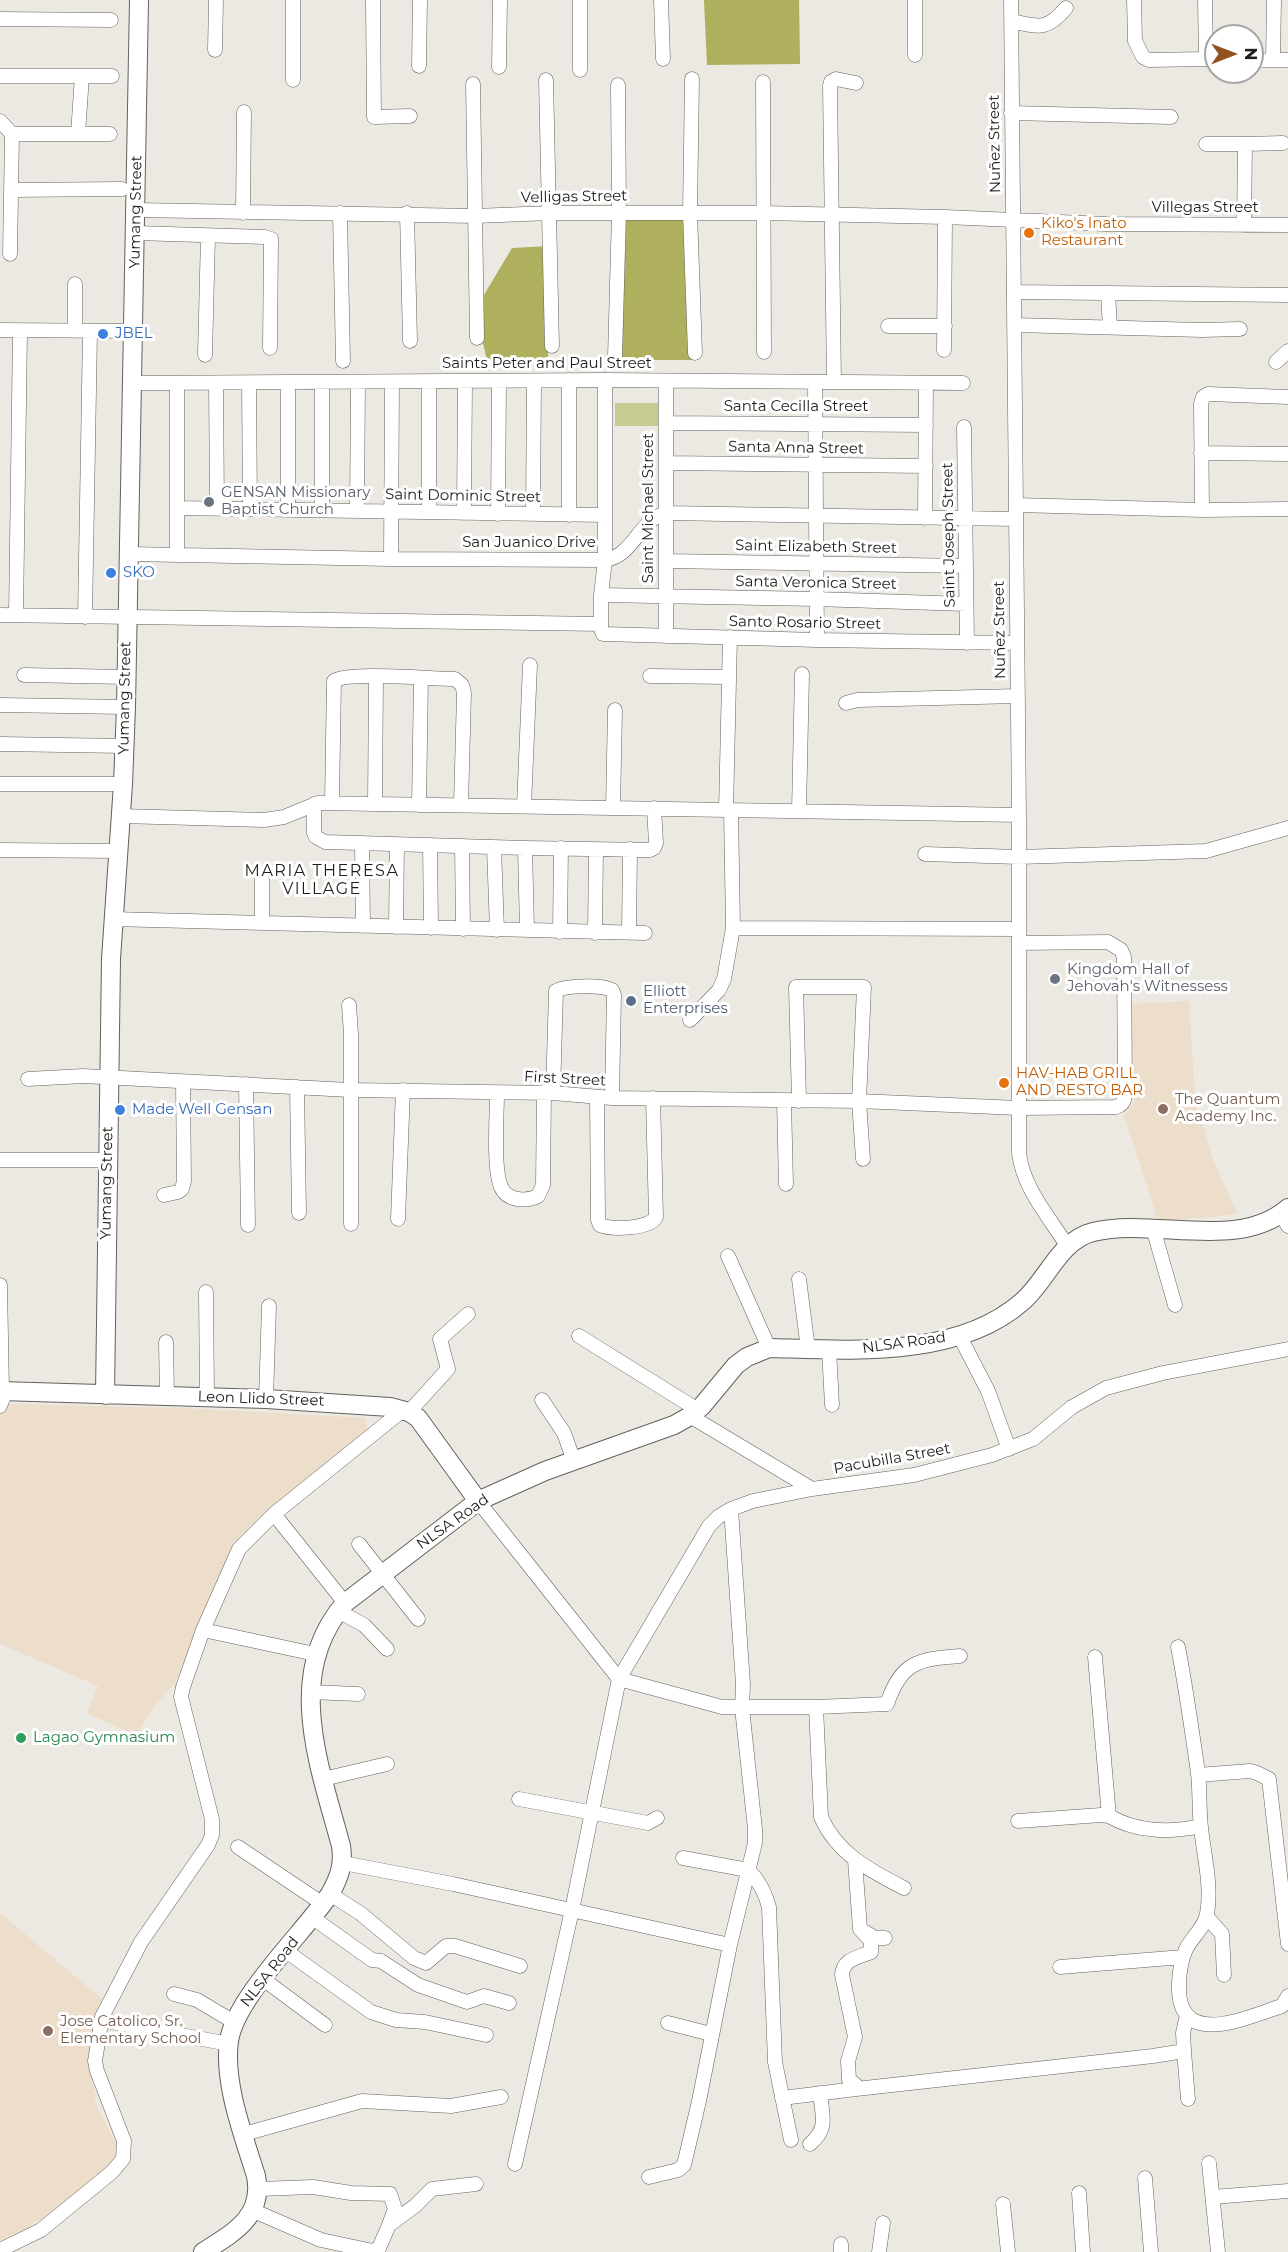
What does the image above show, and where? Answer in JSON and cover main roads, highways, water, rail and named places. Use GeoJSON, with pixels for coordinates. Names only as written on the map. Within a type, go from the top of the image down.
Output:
{"type":"FeatureCollection","features":[{"type":"Feature","properties":{"kind":"main road","name":"Yumang Street"},"geometry":{"type":"LineString","coordinates":[[105,1395],[108,1078],[112,919],[121,816],[126,707],[139,0]]}},
{"type":"Feature","properties":{"kind":"main road","name":"NLSA Road"},"geometry":{"type":"LineString","coordinates":[[203,2252],[226,2238],[245,2222],[254,2211],[259,2189],[230,2077],[229,2044],[234,2022],[263,1979],[322,1905],[336,1884],[343,1863],[311,1719],[310,1692],[315,1654],[328,1623],[341,1607],[478,1501],[529,1478],[658,1432],[694,1413],[736,1365],[747,1357],[769,1348],[829,1350],[886,1348],[933,1341],[986,1326],[1013,1310],[1038,1285],[1078,1238],[1099,1231],[1122,1227],[1232,1230],[1286,1216]]}},
{"type":"Feature","properties":{"kind":"main road","name":"Leon Llido Street"},"geometry":{"type":"LineString","coordinates":[[2,1395],[266,1399],[375,1405],[406,1411],[418,1418],[478,1501]]}},
{"type":"Feature","properties":{"kind":"place","name":"Kiko's Inato Restaurant"},"geometry":{"type":"Point","coordinates":[1029,233]}},
{"type":"Feature","properties":{"kind":"place","name":"JBEL"},"geometry":{"type":"Point","coordinates":[103,334]}},
{"type":"Feature","properties":{"kind":"place","name":"GENSAN Missionary Baptist Church"},"geometry":{"type":"Point","coordinates":[209,502]}},
{"type":"Feature","properties":{"kind":"place","name":"SKO"},"geometry":{"type":"Point","coordinates":[111,573]}},
{"type":"Feature","properties":{"kind":"place","name":"Kingdom Hall of Jehovah's Witnessess"},"geometry":{"type":"Point","coordinates":[1055,979]}},
{"type":"Feature","properties":{"kind":"place","name":"Elliott Enterprises"},"geometry":{"type":"Point","coordinates":[631,1001]}},
{"type":"Feature","properties":{"kind":"place","name":"HAV-HAB GRILL AND RESTO BAR"},"geometry":{"type":"Point","coordinates":[1004,1083]}},
{"type":"Feature","properties":{"kind":"place","name":"The Quantum Academy Inc."},"geometry":{"type":"Point","coordinates":[1163,1109]}},
{"type":"Feature","properties":{"kind":"place","name":"Made Well Gensan"},"geometry":{"type":"Point","coordinates":[120,1110]}},
{"type":"Feature","properties":{"kind":"place","name":"Lagao Gymnasium"},"geometry":{"type":"Point","coordinates":[21,1738]}},
{"type":"Feature","properties":{"kind":"place","name":"Jose Catolico, Sr. Elementary School"},"geometry":{"type":"Point","coordinates":[48,2031]}},
{"type":"Feature","properties":{"kind":"district","name":"MARIA THERESA VILLAGE"},"geometry":{"type":"Point","coordinates":[322,880]}}]}
